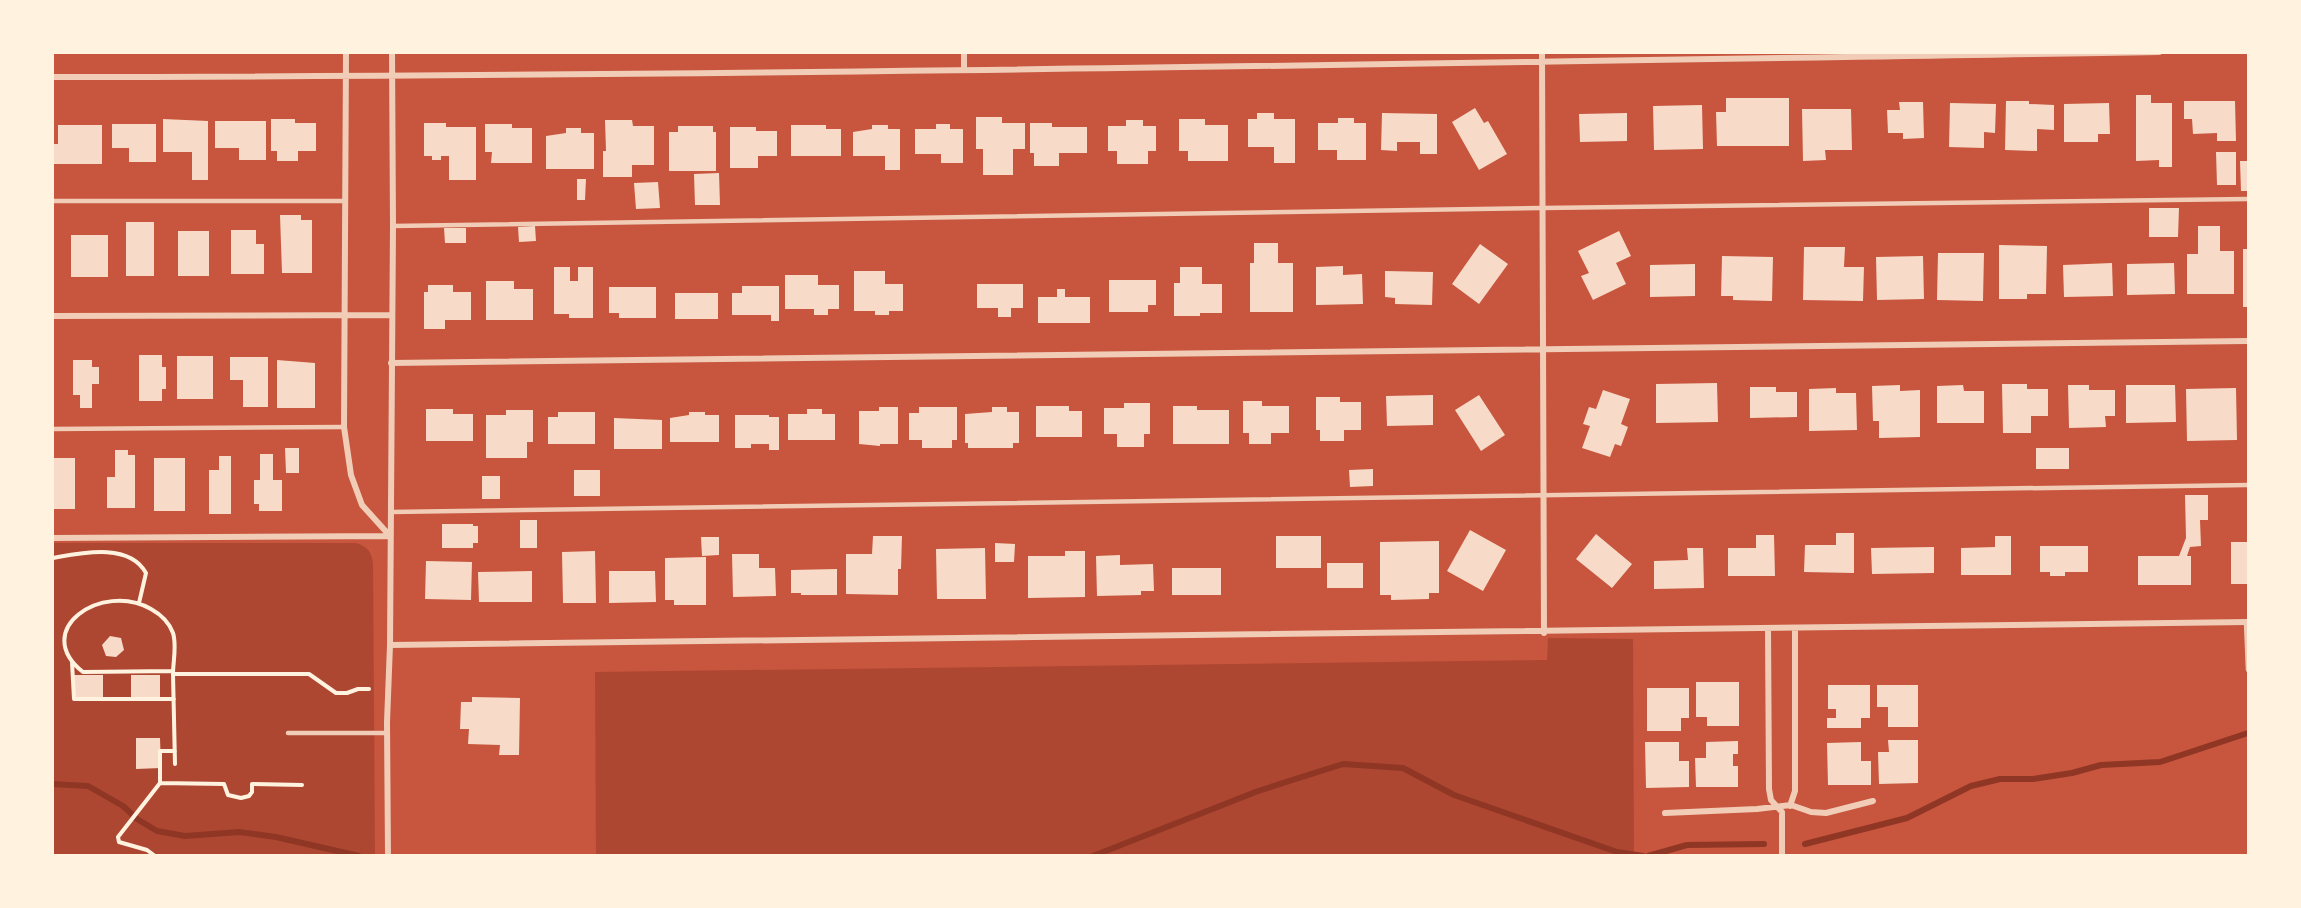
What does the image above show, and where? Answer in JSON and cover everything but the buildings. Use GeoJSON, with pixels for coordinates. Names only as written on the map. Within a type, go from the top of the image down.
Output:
{"type":"FeatureCollection","features":[{"type":"Feature","properties":{"kind":"street"},"geometry":{"type":"LineString","coordinates":[[345,52],[344,427],[351,475],[362,505],[390,536]]}},
{"type":"Feature","properties":{"kind":"street"},"geometry":{"type":"LineString","coordinates":[[388,855],[387,733],[390,645],[393,226],[392,52]]}},
{"type":"Feature","properties":{"kind":"street"},"geometry":{"type":"LineString","coordinates":[[964,52],[964,70]]}},
{"type":"Feature","properties":{"kind":"street"},"geometry":{"type":"LineString","coordinates":[[1542,52],[1544,633]]}},
{"type":"Feature","properties":{"kind":"street"},"geometry":{"type":"LineString","coordinates":[[52,77],[346,77],[964,70],[2159,52]]}},
{"type":"Feature","properties":{"kind":"street"},"geometry":{"type":"LineString","coordinates":[[52,316],[392,315]]}},
{"type":"Feature","properties":{"kind":"street"},"geometry":{"type":"LineString","coordinates":[[391,363],[2248,341]]}},
{"type":"Feature","properties":{"kind":"street"},"geometry":{"type":"LineString","coordinates":[[52,538],[390,536]]}},
{"type":"Feature","properties":{"kind":"street"},"geometry":{"type":"LineString","coordinates":[[390,645],[940,637],[1544,633],[2247,622]]}},
{"type":"Feature","properties":{"kind":"street"},"geometry":{"type":"LineString","coordinates":[[1768,629],[1769,789],[1771,801],[1782,812],[1782,855]]}},
{"type":"Feature","properties":{"kind":"street"},"geometry":{"type":"LineString","coordinates":[[1782,812],[1791,805],[1795,791],[1795,629]]}},
{"type":"Feature","properties":{"kind":"street"},"geometry":{"type":"LineString","coordinates":[[1665,813],[1757,809],[1775,805],[1791,805],[1811,812],[1826,813],[1873,801]]}},
{"type":"Feature","properties":{"kind":"lane"},"geometry":{"type":"LineString","coordinates":[[393,226],[1542,207],[2248,199]]}},
{"type":"Feature","properties":{"kind":"lane"},"geometry":{"type":"LineString","coordinates":[[52,201],[345,201]]}},
{"type":"Feature","properties":{"kind":"lane"},"geometry":{"type":"LineString","coordinates":[[52,429],[344,427]]}},
{"type":"Feature","properties":{"kind":"lane"},"geometry":{"type":"LineString","coordinates":[[391,512],[2248,485]]}},
{"type":"Feature","properties":{"kind":"lane"},"geometry":{"type":"LineString","coordinates":[[2247,622],[2248,670]]}},
{"type":"Feature","properties":{"kind":"lane"},"geometry":{"type":"LineString","coordinates":[[288,733],[387,733]]}},
{"type":"Feature","properties":{"kind":"path"},"geometry":{"type":"LineString","coordinates":[[52,558],[95,552],[133,558],[146,573],[139,603]]}},
{"type":"Feature","properties":{"kind":"path"},"geometry":{"type":"LineString","coordinates":[[174,699],[74,699],[72,662],[65,642],[66,633],[73,619],[98,603],[112,600],[139,603],[155,611],[170,627],[174,635],[175,764]]}},
{"type":"Feature","properties":{"kind":"path"},"geometry":{"type":"LineString","coordinates":[[72,662],[83,672],[309,674],[336,693],[369,688]]}},
{"type":"Feature","properties":{"kind":"path"},"geometry":{"type":"LineString","coordinates":[[155,855],[147,850],[119,842],[118,837],[160,783],[160,751],[175,751]]}},
{"type":"Feature","properties":{"kind":"path"},"geometry":{"type":"LineString","coordinates":[[160,783],[224,784],[228,795],[241,798],[249,796],[252,792],[252,784],[302,785]]}},
{"type":"Feature","properties":{"kind":"shaded area"},"geometry":{"type":"Polygon","coordinates":[[[53,543],[356,543],[366,548],[370,552],[373,563],[375,855],[53,855],[53,543]]]}},
{"type":"Feature","properties":{"kind":"shaded area"},"geometry":{"type":"Polygon","coordinates":[[[1548,638],[1633,639],[1634,855],[596,855],[595,672],[1547,660],[1548,638]]]}},
{"type":"Feature","properties":{"kind":"waterway"},"geometry":{"type":"LineString","coordinates":[[1805,844],[1907,818],[1971,786],[2000,779],[2033,779],[2072,773],[2101,765],[2160,762],[2248,733]]}},
{"type":"Feature","properties":{"kind":"waterway"},"geometry":{"type":"LineString","coordinates":[[1093,856],[1258,791],[1343,764],[1403,768],[1454,795],[1617,852],[1643,856]]}},
{"type":"Feature","properties":{"kind":"waterway"},"geometry":{"type":"LineString","coordinates":[[52,784],[88,786],[123,806],[137,819],[157,831],[185,836],[239,832],[276,837],[359,856]]}},
{"type":"Feature","properties":{"kind":"waterway"},"geometry":{"type":"LineString","coordinates":[[1648,856],[1687,845],[1764,844]]}}]}
